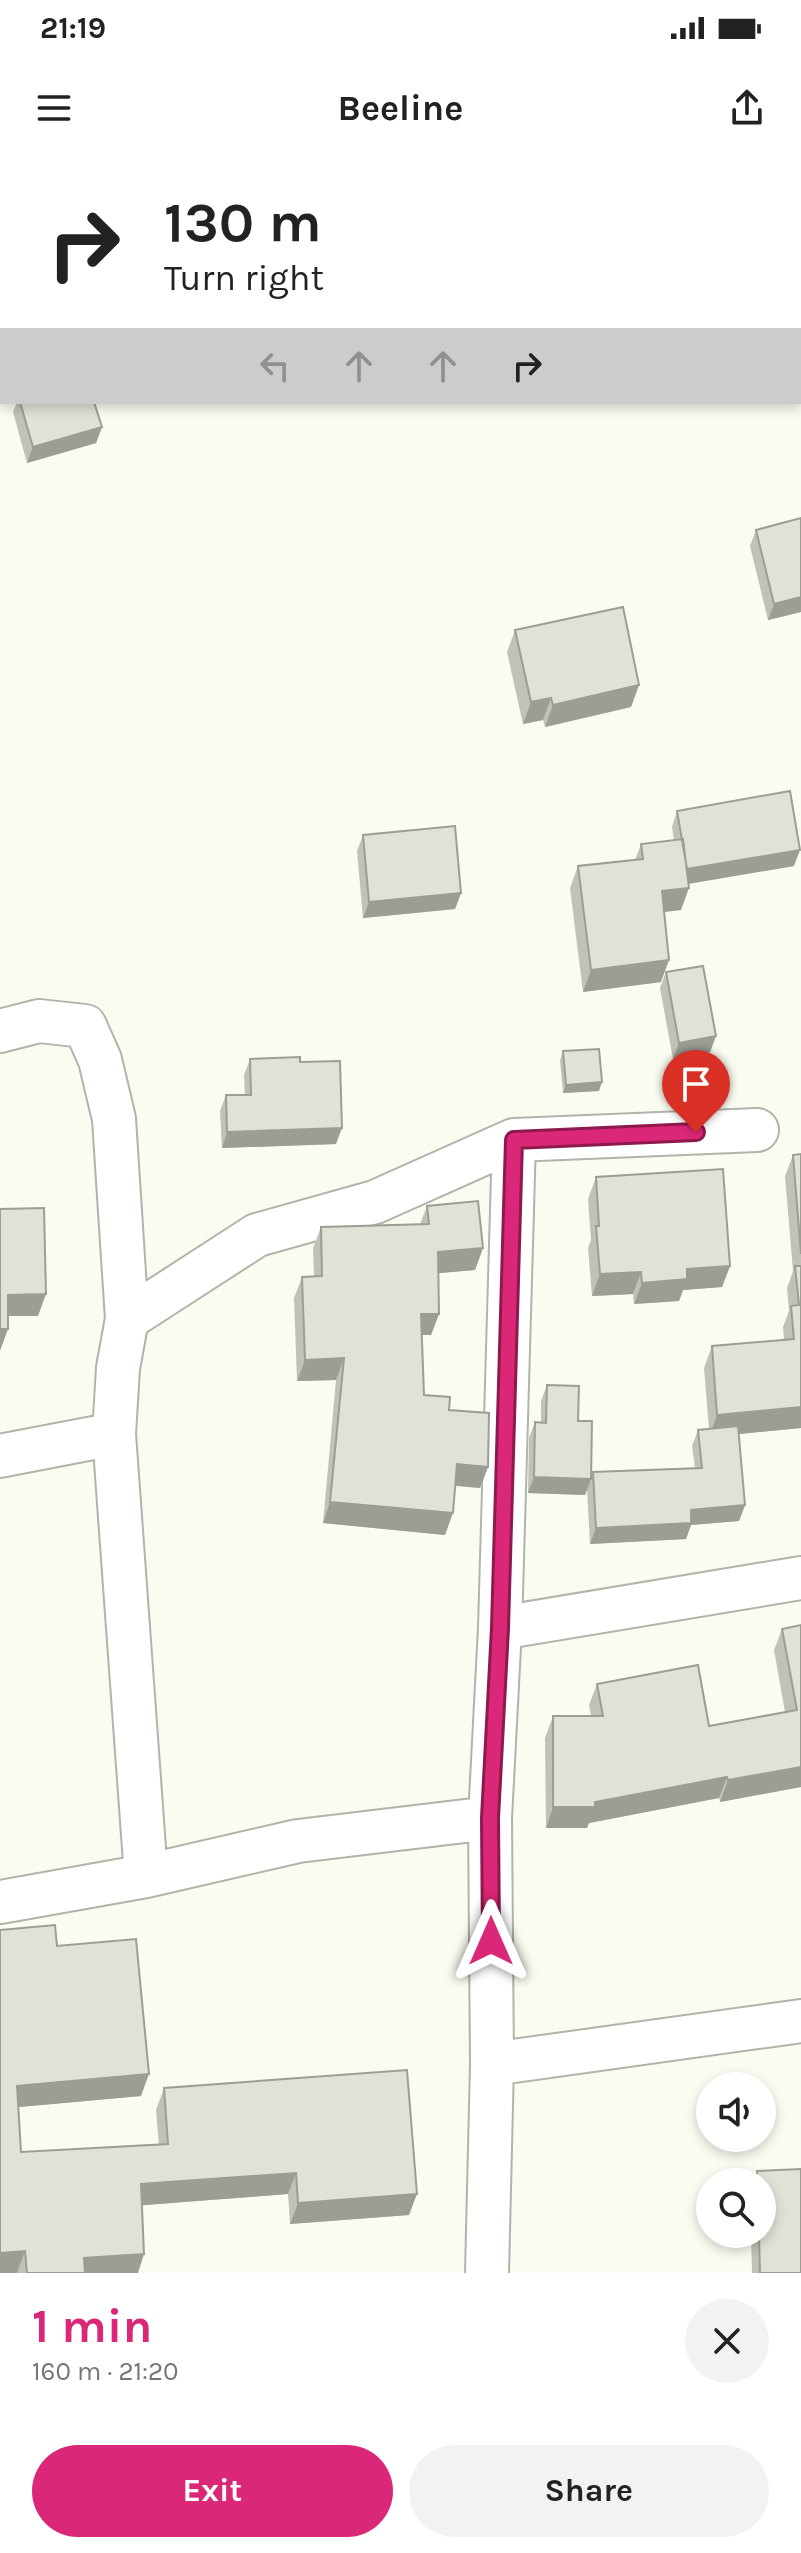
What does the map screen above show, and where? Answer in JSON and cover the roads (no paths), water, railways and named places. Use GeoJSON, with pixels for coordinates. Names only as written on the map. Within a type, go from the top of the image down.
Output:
{"type":"FeatureCollection","features":[{"type":"Feature","properties":{"kind":"street"},"geometry":{"type":"LineString","coordinates":[[0,1031],[39,1021],[85,1026],[100,1060],[114,1119],[127,1319],[118,1368],[114,1434],[146,1876]]}},
{"type":"Feature","properties":{"kind":"street"},"geometry":{"type":"LineString","coordinates":[[127,1319],[257,1235],[375,1202],[514,1140],[757,1130]]}},
{"type":"Feature","properties":{"kind":"street"},"geometry":{"type":"LineString","coordinates":[[487,2273],[492,2064],[490,1818],[500,1628],[514,1140]]}},
{"type":"Feature","properties":{"kind":"street"},"geometry":{"type":"LineString","coordinates":[[0,1456],[114,1434]]}},
{"type":"Feature","properties":{"kind":"street"},"geometry":{"type":"LineString","coordinates":[[500,1628],[801,1578]]}},
{"type":"Feature","properties":{"kind":"street"},"geometry":{"type":"LineString","coordinates":[[0,1902],[146,1876],[298,1841],[490,1818]]}},
{"type":"Feature","properties":{"kind":"street"},"geometry":{"type":"LineString","coordinates":[[492,2064],[801,2021]]}}]}
